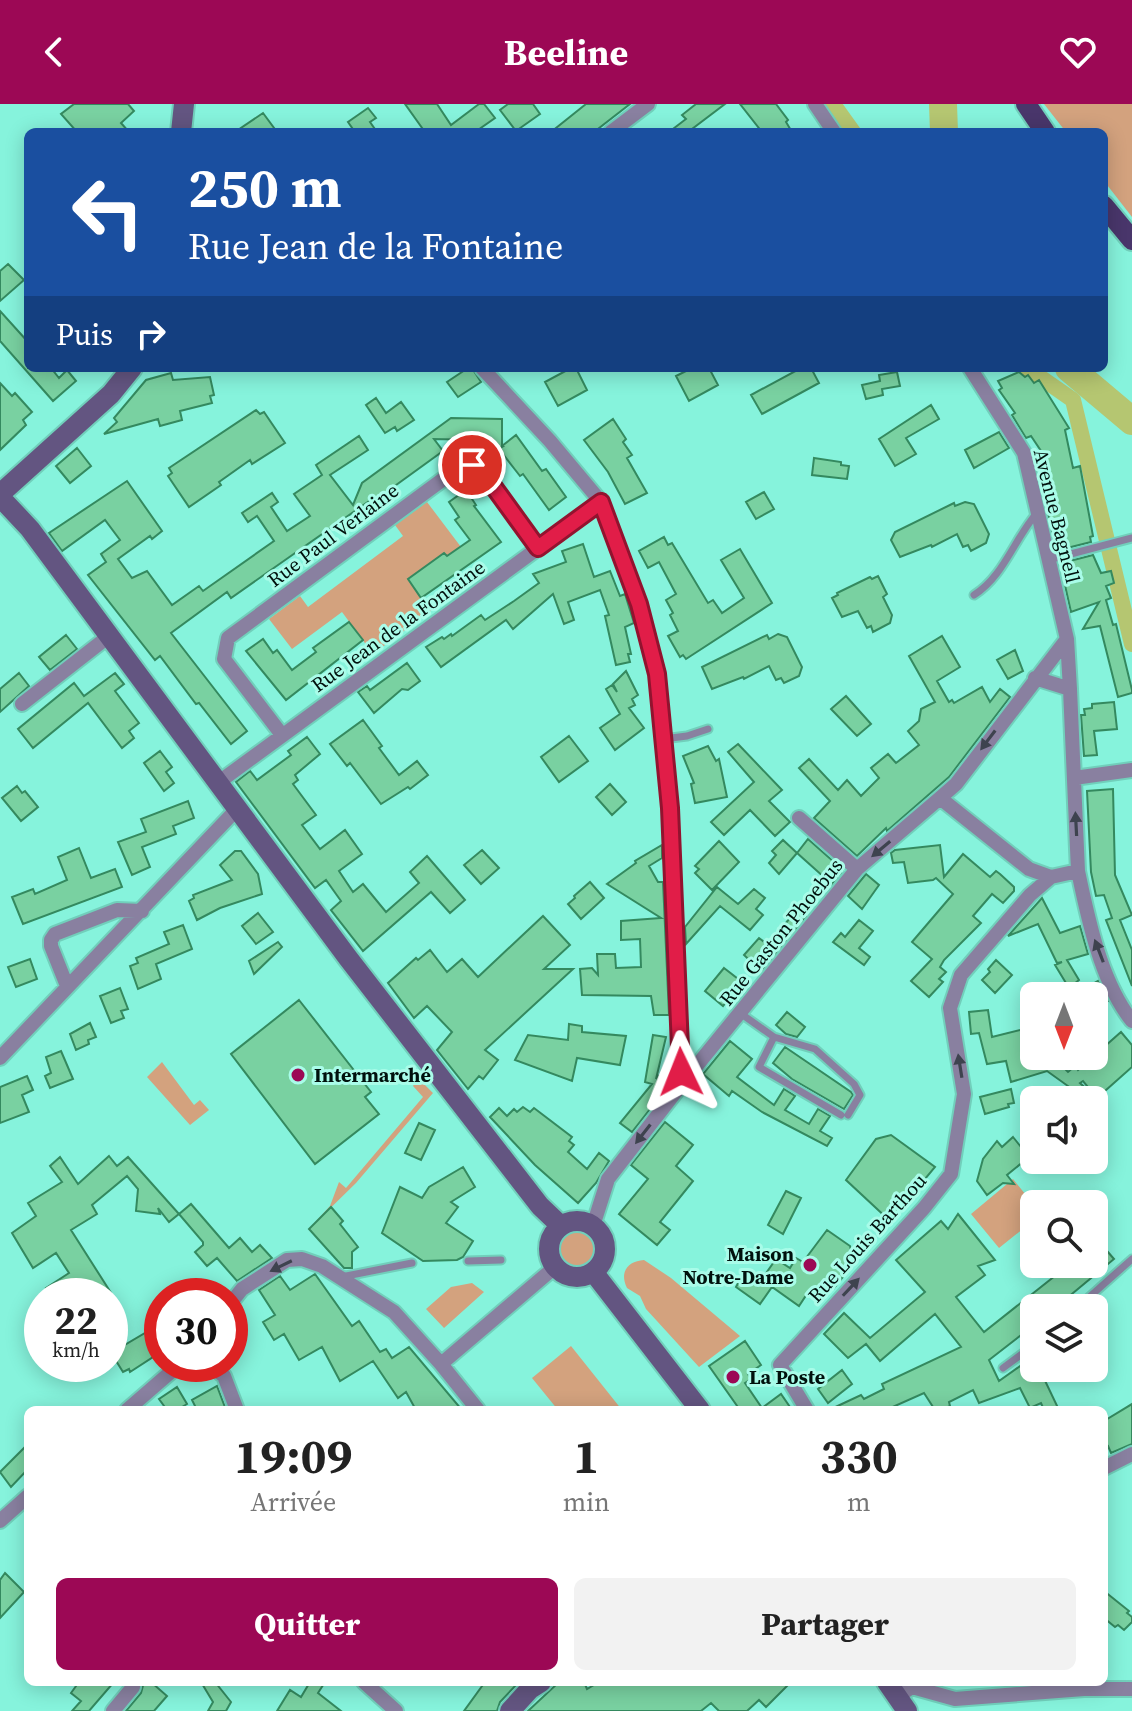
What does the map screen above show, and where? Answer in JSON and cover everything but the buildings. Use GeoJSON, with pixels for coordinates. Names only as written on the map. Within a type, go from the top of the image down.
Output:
{"type":"FeatureCollection","features":[{"type":"Feature","properties":{"kind":"main road"},"geometry":{"type":"LineString","coordinates":[[1026,104],[1042,128]]}},
{"type":"Feature","properties":{"kind":"main road"},"geometry":{"type":"LineString","coordinates":[[1108,211],[1132,240]]}},
{"type":"Feature","properties":{"kind":"street"},"geometry":{"type":"LineString","coordinates":[[181,128],[184,104]]}},
{"type":"Feature","properties":{"kind":"street"},"geometry":{"type":"LineString","coordinates":[[616,128],[648,104]]}},
{"type":"Feature","properties":{"kind":"street"},"geometry":{"type":"LineString","coordinates":[[815,104],[831,128]]}},
{"type":"Feature","properties":{"kind":"street"},"geometry":{"type":"LineString","coordinates":[[129,372],[111,394],[0,496],[30,529],[417,1049],[540,1206],[561,1226]]}},
{"type":"Feature","properties":{"kind":"street"},"geometry":{"type":"LineString","coordinates":[[486,372],[601,502],[639,604],[657,674],[670,808],[681,1072],[685,1080]]}},
{"type":"Feature","properties":{"kind":"street","name":"Avenue Bagnell"},"geometry":{"type":"LineString","coordinates":[[973,372],[1024,453],[1067,639],[1078,871],[1089,923],[1120,1006],[1132,1021]]}},
{"type":"Feature","properties":{"kind":"street","name":"Rue Paul Verlaine"},"geometry":{"type":"LineString","coordinates":[[282,735],[224,659],[228,638],[389,517],[461,466],[475,465],[538,548]]}},
{"type":"Feature","properties":{"kind":"street","name":"Rue Jean de la Fontaine"},"geometry":{"type":"LineString","coordinates":[[219,782],[601,502]]}},
{"type":"Feature","properties":{"kind":"street"},"geometry":{"type":"LineString","coordinates":[[22,704],[109,636]]}},
{"type":"Feature","properties":{"kind":"street","name":"Rue Gaston Phoebus"},"geometry":{"type":"LineString","coordinates":[[593,1226],[608,1179],[685,1080],[857,869],[956,784],[1067,639]]}},
{"type":"Feature","properties":{"kind":"street"},"geometry":{"type":"LineString","coordinates":[[1035,678],[1070,689]]}},
{"type":"Feature","properties":{"kind":"street"},"geometry":{"type":"LineString","coordinates":[[1074,778],[1132,770]]}},
{"type":"Feature","properties":{"kind":"street"},"geometry":{"type":"LineString","coordinates":[[940,798],[1029,869],[1051,877],[1078,871]]}},
{"type":"Feature","properties":{"kind":"street"},"geometry":{"type":"LineString","coordinates":[[0,1058],[237,809]]}},
{"type":"Feature","properties":{"kind":"street"},"geometry":{"type":"LineString","coordinates":[[799,818],[857,869]]}},
{"type":"Feature","properties":{"kind":"street","name":"Rue Louis Barthou"},"geometry":{"type":"LineString","coordinates":[[805,1406],[780,1365],[924,1208],[951,1174],[964,1094],[950,1008],[961,975],[1030,895],[1051,877]]}},
{"type":"Feature","properties":{"kind":"street"},"geometry":{"type":"LineString","coordinates":[[67,986],[51,946],[55,934],[117,910],[142,911]]}},
{"type":"Feature","properties":{"kind":"street"},"geometry":{"type":"LineString","coordinates":[[577,1221],[593,1226],[606,1246],[603,1261],[594,1273],[577,1278],[561,1272],[550,1259],[550,1241],[561,1226],[577,1221]]}},
{"type":"Feature","properties":{"kind":"street"},"geometry":{"type":"LineString","coordinates":[[248,1285],[287,1260],[302,1259],[322,1266],[394,1312],[475,1406]]}},
{"type":"Feature","properties":{"kind":"street"},"geometry":{"type":"LineString","coordinates":[[441,1364],[555,1267]]}},
{"type":"Feature","properties":{"kind":"street"},"geometry":{"type":"LineString","coordinates":[[594,1273],[697,1406]]}},
{"type":"Feature","properties":{"kind":"street"},"geometry":{"type":"LineString","coordinates":[[132,1406],[159,1382]]}},
{"type":"Feature","properties":{"kind":"street"},"geometry":{"type":"LineString","coordinates":[[226,1382],[235,1406]]}},
{"type":"Feature","properties":{"kind":"street"},"geometry":{"type":"LineString","coordinates":[[1108,1466],[1130,1458]]}},
{"type":"Feature","properties":{"kind":"street"},"geometry":{"type":"LineString","coordinates":[[1,1517],[24,1499]]}},
{"type":"Feature","properties":{"kind":"street"},"geometry":{"type":"LineString","coordinates":[[368,1686],[396,1711]]}},
{"type":"Feature","properties":{"kind":"street"},"geometry":{"type":"LineString","coordinates":[[510,1711],[535,1686]]}},
{"type":"Feature","properties":{"kind":"street"},"geometry":{"type":"LineString","coordinates":[[113,1711],[133,1687]]}},
{"type":"Feature","properties":{"kind":"street"},"geometry":{"type":"LineString","coordinates":[[897,1697],[912,1687],[955,1699],[1084,1689],[1132,1689]]}},
{"type":"Feature","properties":{"kind":"lane"},"geometry":{"type":"LineString","coordinates":[[974,595],[993,580],[1021,531],[1038,512]]}},
{"type":"Feature","properties":{"kind":"lane"},"geometry":{"type":"LineString","coordinates":[[1048,560],[1132,538]]}},
{"type":"Feature","properties":{"kind":"lane"},"geometry":{"type":"LineString","coordinates":[[663,739],[708,729]]}},
{"type":"Feature","properties":{"kind":"lane"},"geometry":{"type":"LineString","coordinates":[[740,1013],[774,1037],[815,1049],[854,1084],[860,1095],[844,1115],[759,1067],[774,1037]]}},
{"type":"Feature","properties":{"kind":"lane"},"geometry":{"type":"LineString","coordinates":[[1093,1294],[1132,1259]]}},
{"type":"Feature","properties":{"kind":"lane"},"geometry":{"type":"LineString","coordinates":[[468,1261],[501,1260]]}},
{"type":"Feature","properties":{"kind":"lane"},"geometry":{"type":"LineString","coordinates":[[339,1277],[412,1263]]}},
{"type":"Feature","properties":{"kind":"lane"},"geometry":{"type":"LineString","coordinates":[[1003,1368],[1020,1355]]}},
{"type":"Feature","properties":{"kind":"shaded area"},"geometry":{"type":"Polygon","coordinates":[[[1044,104],[1132,104],[1132,217],[1108,186],[1108,128],[1063,128],[1044,104]]]}},
{"type":"Feature","properties":{"kind":"shaded area"},"geometry":{"type":"Polygon","coordinates":[[[427,502],[461,547],[447,556],[444,553],[408,579],[431,611],[373,654],[342,612],[292,649],[269,619],[300,596],[308,607],[403,536],[395,525],[427,502]]]}},
{"type":"Feature","properties":{"kind":"shaded area"},"geometry":{"type":"Polygon","coordinates":[[[162,1062],[194,1105],[200,1100],[209,1110],[190,1125],[147,1077],[162,1062]]]}},
{"type":"Feature","properties":{"kind":"shaded area"},"geometry":{"type":"Polygon","coordinates":[[[418,1078],[433,1093],[356,1183],[309,1229],[330,1206],[339,1182],[346,1188],[423,1097],[413,1086],[418,1078]]]}},
{"type":"Feature","properties":{"kind":"shaded area"},"geometry":{"type":"Polygon","coordinates":[[[1013,1179],[1022,1190],[1020,1231],[999,1248],[971,1214],[1013,1179]]]}},
{"type":"Feature","properties":{"kind":"shaded area"},"geometry":{"type":"Polygon","coordinates":[[[577,1230],[590,1236],[596,1249],[590,1262],[577,1268],[564,1262],[558,1249],[564,1236],[577,1230]]]}},
{"type":"Feature","properties":{"kind":"shaded area"},"geometry":{"type":"Polygon","coordinates":[[[644,1260],[671,1278],[740,1336],[699,1367],[646,1309],[640,1296],[627,1288],[624,1277],[626,1268],[644,1260]]]}},
{"type":"Feature","properties":{"kind":"shaded area"},"geometry":{"type":"Polygon","coordinates":[[[472,1283],[484,1292],[444,1328],[426,1309],[451,1287],[472,1283]]]}},
{"type":"Feature","properties":{"kind":"shaded area"},"geometry":{"type":"Polygon","coordinates":[[[571,1346],[619,1406],[555,1406],[532,1378],[571,1346]]]}},
{"type":"Feature","properties":{"kind":"waterway"},"geometry":{"type":"LineString","coordinates":[[833,104],[850,128]]}},
{"type":"Feature","properties":{"kind":"waterway"},"geometry":{"type":"LineString","coordinates":[[943,104],[944,128]]}},
{"type":"Feature","properties":{"kind":"waterway"},"geometry":{"type":"LineString","coordinates":[[1033,372],[1073,400],[1132,644]]}},
{"type":"Feature","properties":{"kind":"waterway"},"geometry":{"type":"LineString","coordinates":[[1074,372],[1132,421]]}},
{"type":"Feature","properties":{"kind":"place","name":"Intermarché"},"geometry":{"type":"Point","coordinates":[298,1075]}},
{"type":"Feature","properties":{"kind":"place","name":"Maison Notre-Dame"},"geometry":{"type":"Point","coordinates":[810,1265]}},
{"type":"Feature","properties":{"kind":"place","name":"La Poste"},"geometry":{"type":"Point","coordinates":[733,1377]}},
{"type":"Feature","properties":{"kind":"route"},"geometry":{"type":"LineString","coordinates":[[472,465],[480,468],[538,548],[601,502],[639,604],[657,674],[670,808],[681,1072]]}}]}
